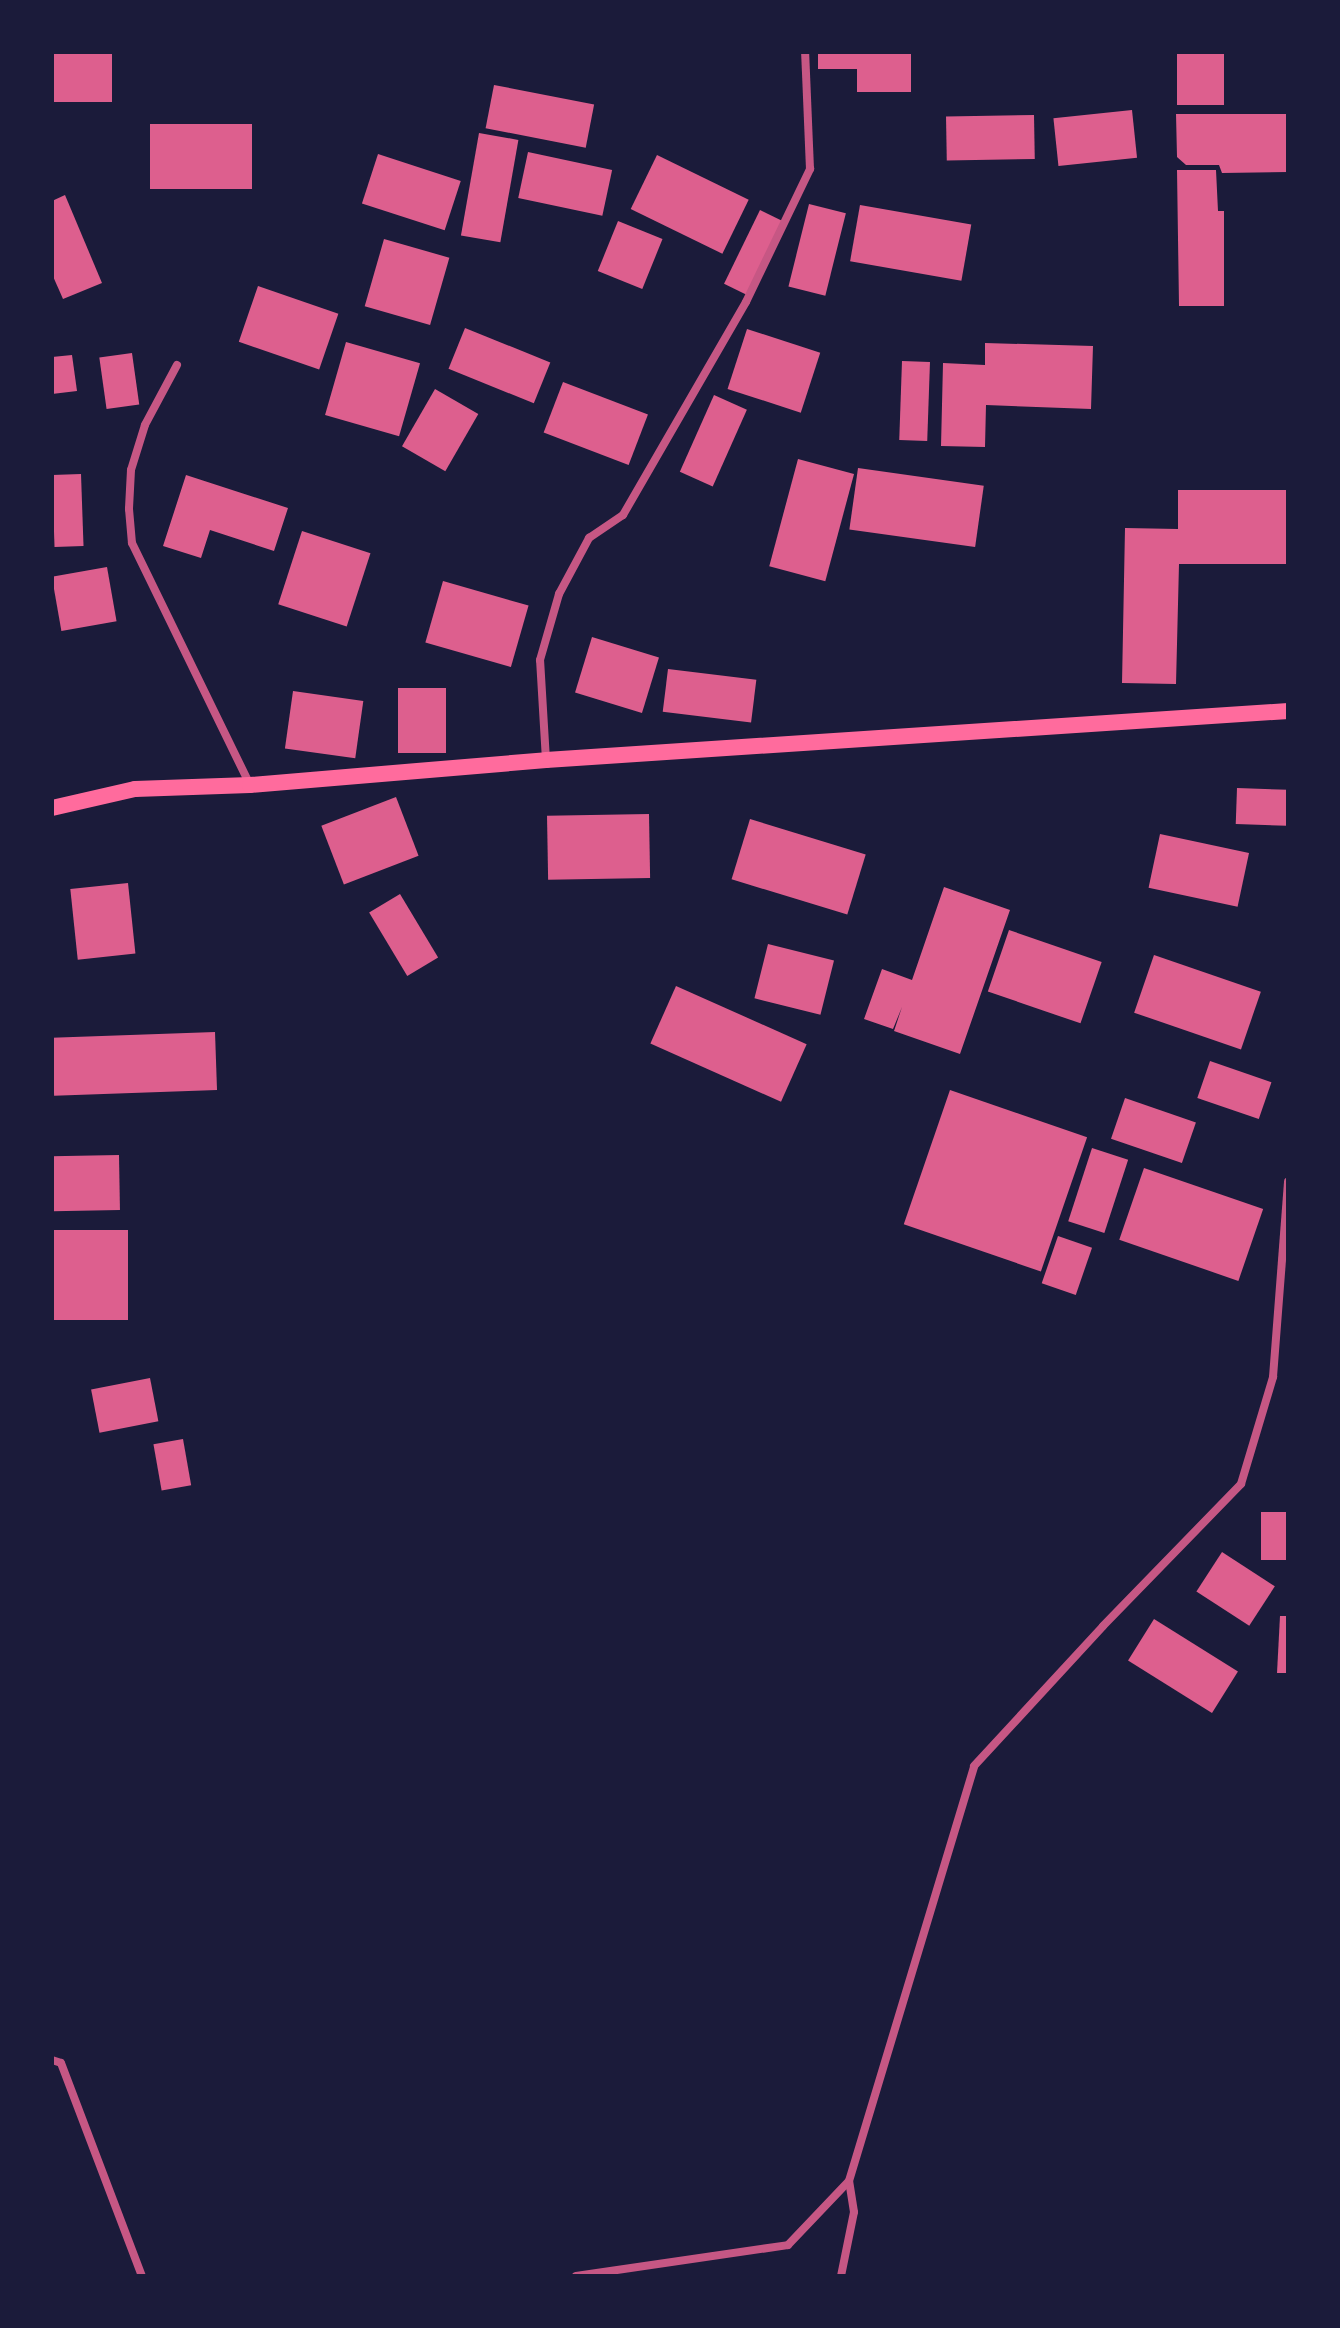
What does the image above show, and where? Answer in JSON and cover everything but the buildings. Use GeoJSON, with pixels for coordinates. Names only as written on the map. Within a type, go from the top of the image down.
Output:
{"type":"FeatureCollection","features":[{"type":"Feature","properties":{"kind":"main road"},"geometry":{"type":"LineString","coordinates":[[52,808],[135,789],[250,785],[546,760],[1288,711]]}},
{"type":"Feature","properties":{"kind":"street"},"geometry":{"type":"LineString","coordinates":[[546,760],[540,660],[559,594],[589,538],[623,515],[746,302],[810,169],[805,52]]}},
{"type":"Feature","properties":{"kind":"street"},"geometry":{"type":"LineString","coordinates":[[177,365],[145,425],[131,470],[129,509],[132,543],[250,785]]}},
{"type":"Feature","properties":{"kind":"street"},"geometry":{"type":"LineString","coordinates":[[841,2276],[854,2212],[849,2181],[974,1766],[1103,1626],[1241,1484],[1273,1377],[1288,1182]]}},
{"type":"Feature","properties":{"kind":"street"},"geometry":{"type":"LineString","coordinates":[[52,2060],[61,2063],[142,2276]]}},
{"type":"Feature","properties":{"kind":"street"},"geometry":{"type":"LineString","coordinates":[[576,2276],[788,2245],[849,2181]]}}]}
